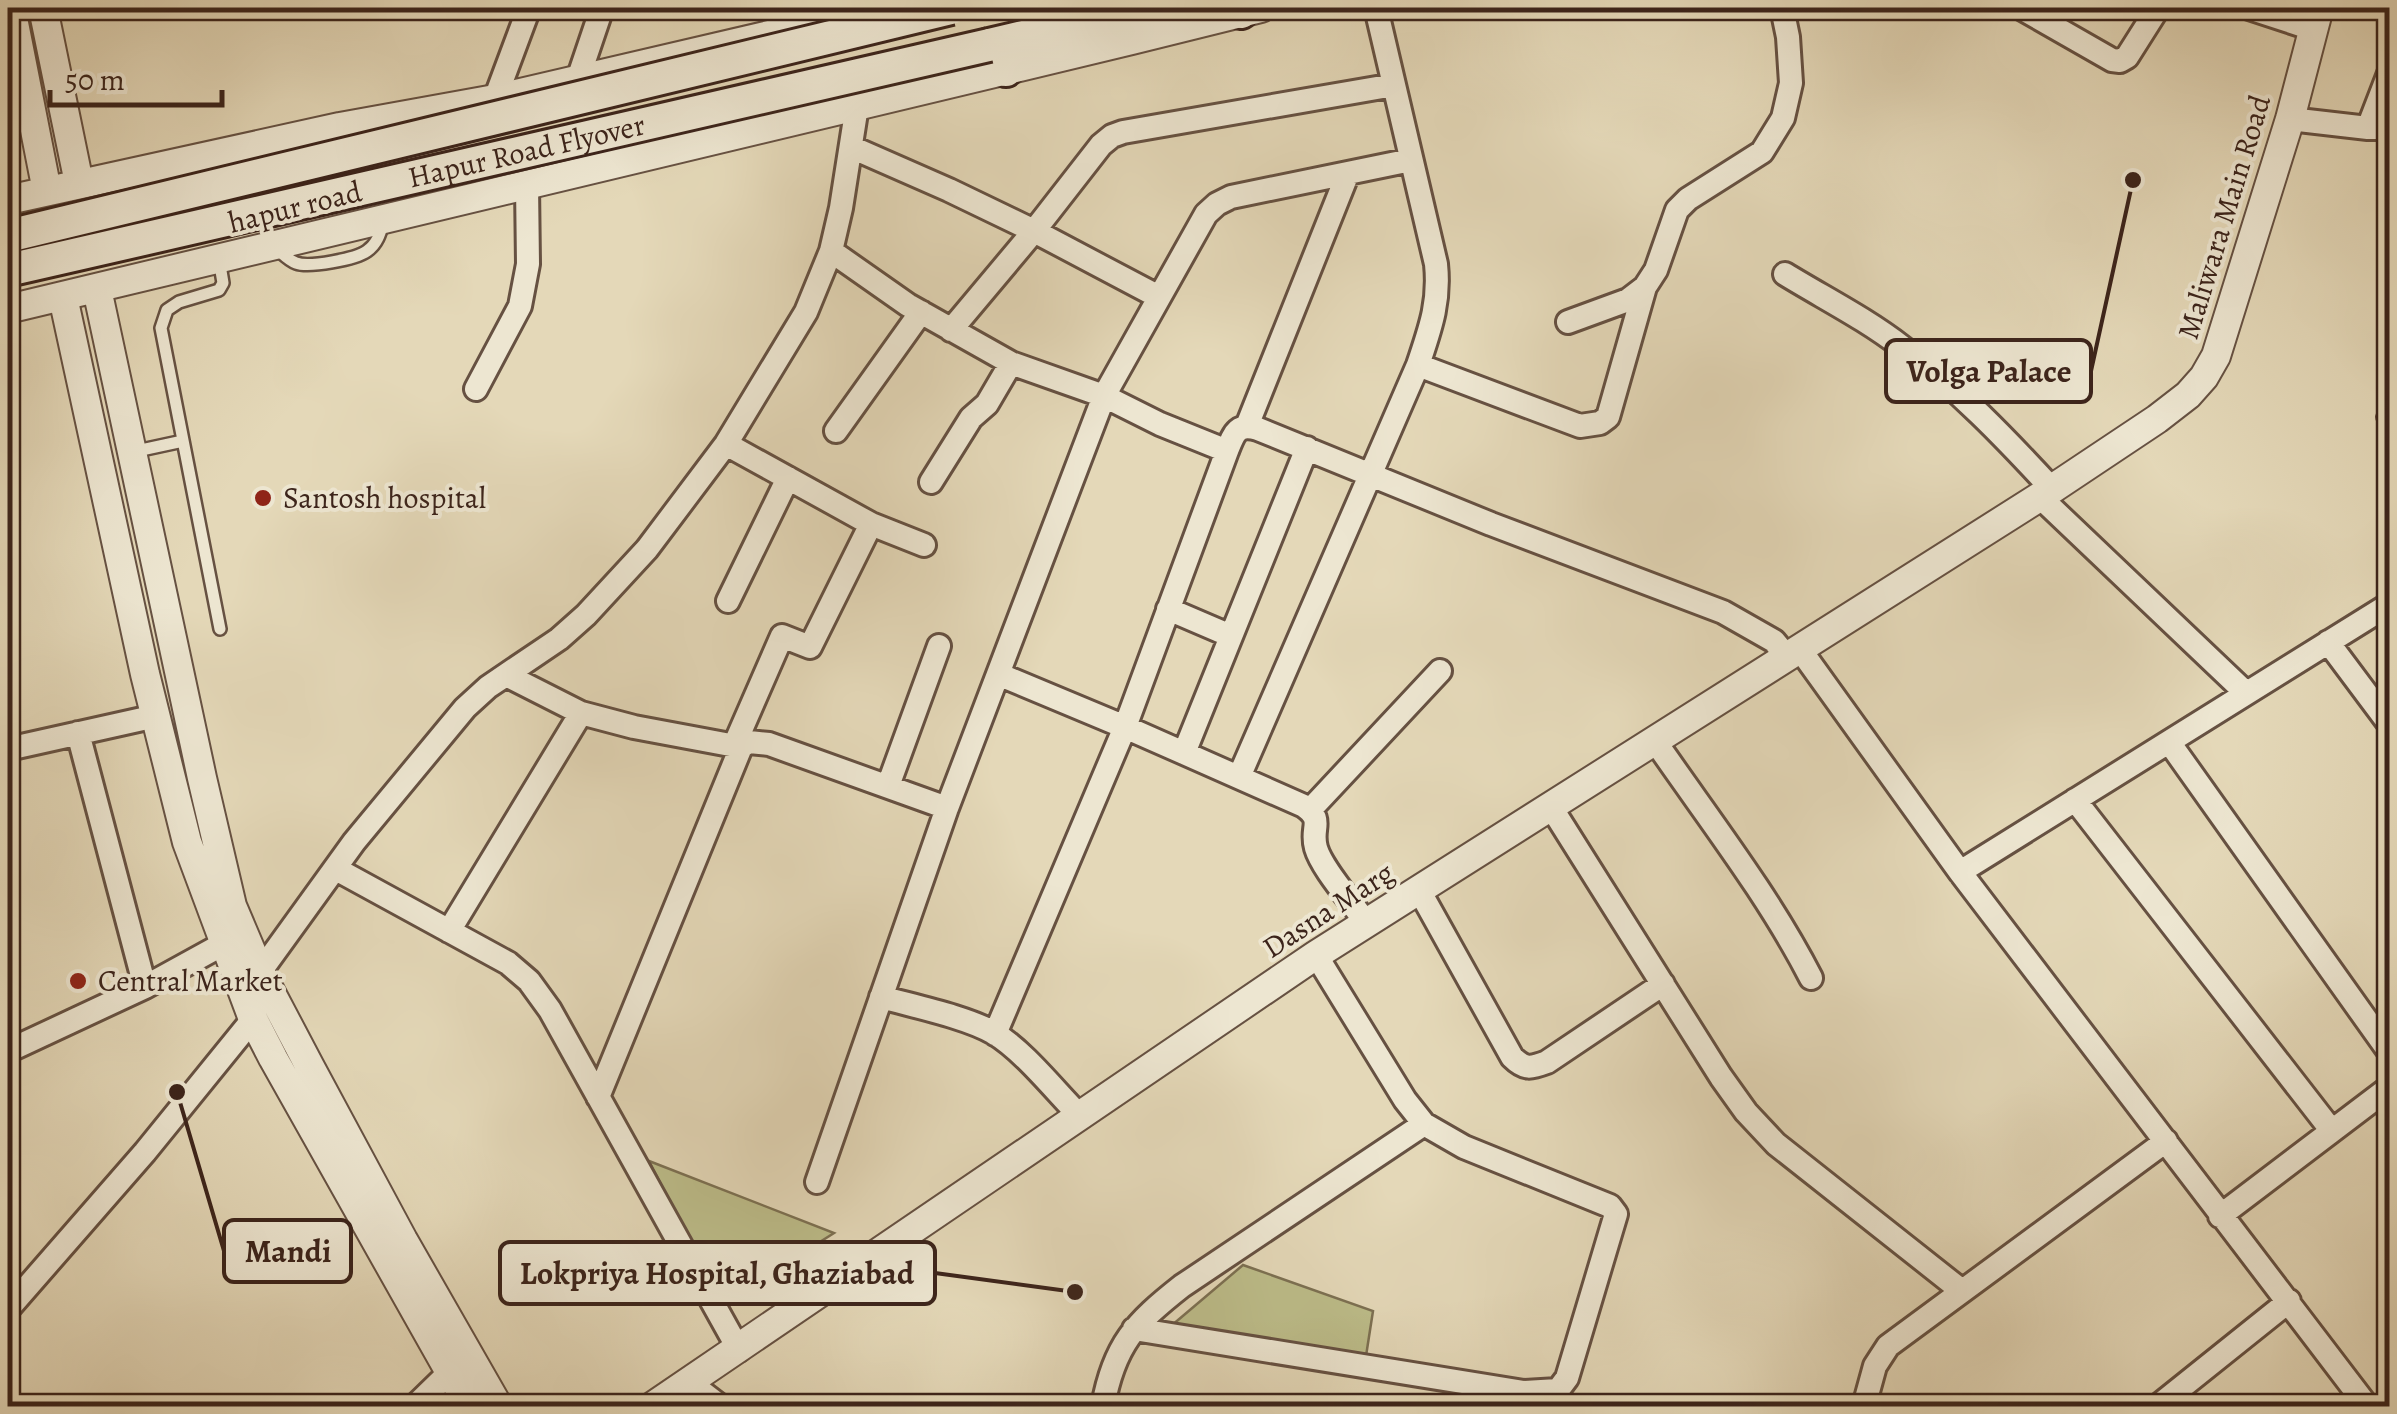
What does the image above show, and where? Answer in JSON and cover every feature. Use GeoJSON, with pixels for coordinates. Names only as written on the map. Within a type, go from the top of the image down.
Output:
{"type":"FeatureCollection","features":[{"type":"Feature","properties":{"kind":"main road","name":"Hapur Road Flyover"},"geometry":{"type":"LineString","coordinates":[[8,236],[951,8]]}},
{"type":"Feature","properties":{"kind":"main road","name":"Hapur Road Flyover"},"geometry":{"type":"LineString","coordinates":[[8,270],[998,58],[1045,32],[1148,8]]}},
{"type":"Feature","properties":{"kind":"street"},"geometry":{"type":"LineString","coordinates":[[11,8],[46,192]]}},
{"type":"Feature","properties":{"kind":"street"},"geometry":{"type":"LineString","coordinates":[[43,8],[79,183]]}},
{"type":"Feature","properties":{"kind":"street"},"geometry":{"type":"LineString","coordinates":[[495,99],[529,8]]}},
{"type":"Feature","properties":{"kind":"street"},"geometry":{"type":"LineString","coordinates":[[578,79],[602,8]]}},
{"type":"Feature","properties":{"kind":"street"},"geometry":{"type":"LineString","coordinates":[[8,200],[340,127],[495,99],[886,8]]}},
{"type":"Feature","properties":{"kind":"street"},"geometry":{"type":"LineString","coordinates":[[1238,776],[1418,365],[1433,322],[1438,289],[1436,264],[1376,8]]}},
{"type":"Feature","properties":{"kind":"street"},"geometry":{"type":"LineString","coordinates":[[1418,365],[1580,426],[1600,424],[1608,417],[1645,287],[1656,270],[1677,210],[1762,152],[1783,118],[1791,83],[1782,8]]}},
{"type":"Feature","properties":{"kind":"street"},"geometry":{"type":"LineString","coordinates":[[2021,8],[2120,61],[2127,58],[2158,8]]}},
{"type":"Feature","properties":{"kind":"street"},"geometry":{"type":"LineString","coordinates":[[2249,8],[2316,18]]}},
{"type":"Feature","properties":{"kind":"street","name":"hapur road"},"geometry":{"type":"LineString","coordinates":[[8,309],[857,106],[998,58],[1247,9]]}},
{"type":"Feature","properties":{"kind":"street","name":"Maliwara Main Road"},"geometry":{"type":"LineString","coordinates":[[2046,493],[2157,419],[2204,377],[2216,356],[2290,120],[2316,18]]}},
{"type":"Feature","properties":{"kind":"street"},"geometry":{"type":"LineString","coordinates":[[2290,120],[2379,128],[2390,70]]}},
{"type":"Feature","properties":{"kind":"street"},"geometry":{"type":"LineString","coordinates":[[951,330],[1112,136],[1394,85]]}},
{"type":"Feature","properties":{"kind":"street"},"geometry":{"type":"LineString","coordinates":[[260,972],[354,842],[465,708],[488,686],[559,639],[586,615],[647,549],[726,444],[806,312],[830,251],[857,106]]}},
{"type":"Feature","properties":{"kind":"street"},"geometry":{"type":"LineString","coordinates":[[851,147],[1034,231],[1160,297]]}},
{"type":"Feature","properties":{"kind":"street"},"geometry":{"type":"LineString","coordinates":[[816,1182],[947,808],[1104,396],[1206,214],[1231,197],[1411,160]]}},
{"type":"Feature","properties":{"kind":"street"},"geometry":{"type":"LineString","coordinates":[[148,168],[172,270]]}},
{"type":"Feature","properties":{"kind":"street"},"geometry":{"type":"LineString","coordinates":[[1247,426],[1348,173]]}},
{"type":"Feature","properties":{"kind":"street"},"geometry":{"type":"LineString","coordinates":[[476,389],[520,306],[528,264],[526,185]]}},
{"type":"Feature","properties":{"kind":"street"},"geometry":{"type":"LineString","coordinates":[[830,251],[920,312],[1011,363],[1104,396],[1227,451]]}},
{"type":"Feature","properties":{"kind":"street"},"geometry":{"type":"LineString","coordinates":[[1785,274],[1898,343],[1992,424],[2046,493],[2246,693]]}},
{"type":"Feature","properties":{"kind":"street"},"geometry":{"type":"LineString","coordinates":[[1568,322],[1628,300],[1645,287]]}},
{"type":"Feature","properties":{"kind":"street"},"geometry":{"type":"LineString","coordinates":[[97,289],[232,906],[260,972],[403,1240],[498,1406]]}},
{"type":"Feature","properties":{"kind":"street"},"geometry":{"type":"LineString","coordinates":[[63,297],[187,842],[253,1019],[272,1058],[469,1406]]}},
{"type":"Feature","properties":{"kind":"street"},"geometry":{"type":"LineString","coordinates":[[836,430],[920,312]]}},
{"type":"Feature","properties":{"kind":"street"},"geometry":{"type":"LineString","coordinates":[[931,482],[1011,363]]}},
{"type":"Feature","properties":{"kind":"street"},"geometry":{"type":"LineString","coordinates":[[995,1034],[1125,727],[1233,436],[1247,426],[1724,612],[1794,653],[2367,1406]]}},
{"type":"Feature","properties":{"kind":"street"},"geometry":{"type":"LineString","coordinates":[[726,444],[872,524],[924,546]]}},
{"type":"Feature","properties":{"kind":"street"},"geometry":{"type":"LineString","coordinates":[[1184,753],[1308,448]]}},
{"type":"Feature","properties":{"kind":"street"},"geometry":{"type":"LineString","coordinates":[[728,601],[788,478]]}},
{"type":"Feature","properties":{"kind":"street","name":"Dasna Marg"},"geometry":{"type":"LineString","coordinates":[[653,1406],[1316,955],[2046,493]]}},
{"type":"Feature","properties":{"kind":"street"},"geometry":{"type":"LineString","coordinates":[[598,1096],[782,636],[810,647],[872,524]]}},
{"type":"Feature","properties":{"kind":"street"},"geometry":{"type":"LineString","coordinates":[[1960,872],[2390,604]]}},
{"type":"Feature","properties":{"kind":"street"},"geometry":{"type":"LineString","coordinates":[[1168,609],[1231,636]]}},
{"type":"Feature","properties":{"kind":"street"},"geometry":{"type":"LineString","coordinates":[[2328,642],[2390,726]]}},
{"type":"Feature","properties":{"kind":"street"},"geometry":{"type":"LineString","coordinates":[[888,786],[939,646]]}},
{"type":"Feature","properties":{"kind":"street"},"geometry":{"type":"LineString","coordinates":[[1310,810],[1440,671]]}},
{"type":"Feature","properties":{"kind":"street"},"geometry":{"type":"LineString","coordinates":[[998,674],[1310,810],[1317,820],[1314,837],[1320,857],[1366,923]]}},
{"type":"Feature","properties":{"kind":"street"},"geometry":{"type":"LineString","coordinates":[[506,675],[581,714],[738,746],[748,742],[769,744],[947,808]]}},
{"type":"Feature","properties":{"kind":"street"},"geometry":{"type":"LineString","coordinates":[[448,930],[581,714]]}},
{"type":"Feature","properties":{"kind":"street"},"geometry":{"type":"LineString","coordinates":[[8,749],[156,716]]}},
{"type":"Feature","properties":{"kind":"street"},"geometry":{"type":"LineString","coordinates":[[78,733],[145,987]]}},
{"type":"Feature","properties":{"kind":"street"},"geometry":{"type":"LineString","coordinates":[[1655,741],[1774,914],[1811,978]]}},
{"type":"Feature","properties":{"kind":"street"},"geometry":{"type":"LineString","coordinates":[[2169,742],[2390,1052]]}},
{"type":"Feature","properties":{"kind":"street"},"geometry":{"type":"LineString","coordinates":[[2075,800],[2332,1131]]}},
{"type":"Feature","properties":{"kind":"street"},"geometry":{"type":"LineString","coordinates":[[1552,806],[1746,1112],[1776,1144],[1962,1291]]}},
{"type":"Feature","properties":{"kind":"street"},"geometry":{"type":"LineString","coordinates":[[336,869],[508,964],[529,982],[550,1010],[739,1350]]}},
{"type":"Feature","properties":{"kind":"street"},"geometry":{"type":"LineString","coordinates":[[1419,890],[1520,1065],[1532,1067],[1547,1062],[1662,984]]}},
{"type":"Feature","properties":{"kind":"street"},"geometry":{"type":"LineString","coordinates":[[8,1051],[145,987],[225,943]]}},
{"type":"Feature","properties":{"kind":"street"},"geometry":{"type":"LineString","coordinates":[[1134,1329],[1524,1392],[1558,1390],[1567,1378],[1616,1214],[1610,1206],[1464,1147],[1424,1124],[1405,1100],[1316,955]]}},
{"type":"Feature","properties":{"kind":"street"},"geometry":{"type":"LineString","coordinates":[[881,997],[995,1034],[1080,1116]]}},
{"type":"Feature","properties":{"kind":"street"},"geometry":{"type":"LineString","coordinates":[[8,1309],[168,1125],[253,1019]]}},
{"type":"Feature","properties":{"kind":"street"},"geometry":{"type":"LineString","coordinates":[[2220,1216],[2390,1087]]}},
{"type":"Feature","properties":{"kind":"street"},"geometry":{"type":"LineString","coordinates":[[1103,1406],[1120,1352],[1146,1314],[1424,1124]]}},
{"type":"Feature","properties":{"kind":"street"},"geometry":{"type":"LineString","coordinates":[[1864,1406],[1875,1366],[1888,1346],[2166,1140]]}},
{"type":"Feature","properties":{"kind":"street"},"geometry":{"type":"LineString","coordinates":[[2158,1406],[2289,1302]]}},
{"type":"Feature","properties":{"kind":"street"},"geometry":{"type":"LineString","coordinates":[[414,1406],[450,1372]]}},
{"type":"Feature","properties":{"kind":"street"},"geometry":{"type":"LineString","coordinates":[[690,1383],[720,1406]]}},
{"type":"Feature","properties":{"kind":"lane"},"geometry":{"type":"LineString","coordinates":[[219,259],[223,283],[219,290],[179,302],[167,310],[161,328],[220,629]]}},
{"type":"Feature","properties":{"kind":"lane"},"geometry":{"type":"LineString","coordinates":[[132,452],[183,442]]}},
{"type":"Feature","properties":{"kind":"green space"},"geometry":{"type":"Polygon","coordinates":[[[649,1161],[834,1233],[722,1304],[649,1161]]]}},
{"type":"Feature","properties":{"kind":"green space"},"geometry":{"type":"Polygon","coordinates":[[[1243,1265],[1373,1311],[1366,1356],[1171,1326],[1243,1265]]]}},
{"type":"Feature","properties":{"kind":"place","name":"Volga Palace"},"geometry":{"type":"Point","coordinates":[2133,180]}},
{"type":"Feature","properties":{"kind":"place","name":"Santosh hospital"},"geometry":{"type":"Point","coordinates":[263,498]}},
{"type":"Feature","properties":{"kind":"place","name":"Central Market"},"geometry":{"type":"Point","coordinates":[78,981]}},
{"type":"Feature","properties":{"kind":"place","name":"Mandi"},"geometry":{"type":"Point","coordinates":[177,1092]}},
{"type":"Feature","properties":{"kind":"place","name":"Lokpriya Hospital, Ghaziabad"},"geometry":{"type":"Point","coordinates":[1075,1292]}}]}
